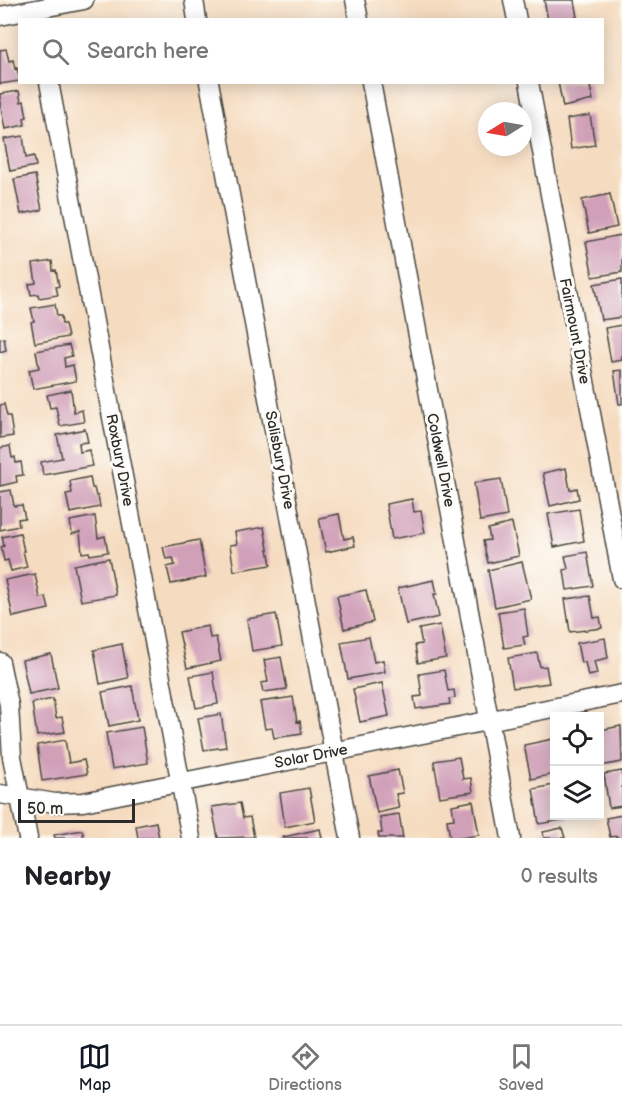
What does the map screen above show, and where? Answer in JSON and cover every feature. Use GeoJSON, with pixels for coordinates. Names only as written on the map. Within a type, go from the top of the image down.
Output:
{"type":"FeatureCollection","features":[{"type":"Feature","properties":{"kind":"street"},"geometry":{"type":"LineString","coordinates":[[0,16],[84,0]]}},
{"type":"Feature","properties":{"kind":"street"},"geometry":{"type":"LineString","coordinates":[[194,0],[197,18]]}},
{"type":"Feature","properties":{"kind":"street"},"geometry":{"type":"LineString","coordinates":[[355,0],[359,18]]}},
{"type":"Feature","properties":{"kind":"street"},"geometry":{"type":"LineString","coordinates":[[513,0],[517,18]]}},
{"type":"Feature","properties":{"kind":"street","name":"Roxbury Drive"},"geometry":{"type":"LineString","coordinates":[[49,84],[191,838]]}},
{"type":"Feature","properties":{"kind":"street","name":"Salisbury Drive"},"geometry":{"type":"LineString","coordinates":[[209,84],[350,838]]}},
{"type":"Feature","properties":{"kind":"street","name":"Coldwell Drive"},"geometry":{"type":"LineString","coordinates":[[370,84],[511,838]]}},
{"type":"Feature","properties":{"kind":"street","name":"Fairmount Drive"},"geometry":{"type":"LineString","coordinates":[[529,84],[622,579]]}},
{"type":"Feature","properties":{"kind":"street"},"geometry":{"type":"LineString","coordinates":[[0,662],[9,705],[12,757],[28,838]]}},
{"type":"Feature","properties":{"kind":"street","name":"Solar Drive"},"geometry":{"type":"LineString","coordinates":[[0,794],[55,803],[83,802],[622,694]]}},
{"type":"Feature","properties":{"kind":"building"},"geometry":{"type":"Polygon","coordinates":[[[544,0],[574,0],[577,17],[548,18],[544,0]]]}},
{"type":"Feature","properties":{"kind":"building"},"geometry":{"type":"Polygon","coordinates":[[[6,49],[9,61],[13,60],[15,69],[17,68],[18,81],[0,84],[0,50],[6,49]]]}},
{"type":"Feature","properties":{"kind":"building"},"geometry":{"type":"Polygon","coordinates":[[[558,84],[589,84],[593,100],[563,107],[558,84]]]}},
{"type":"Feature","properties":{"kind":"building"},"geometry":{"type":"Polygon","coordinates":[[[19,91],[21,102],[24,101],[27,117],[24,118],[25,125],[5,129],[0,94],[19,91]]]}},
{"type":"Feature","properties":{"kind":"building"},"geometry":{"type":"Polygon","coordinates":[[[590,115],[595,145],[571,149],[567,119],[590,115]]]}},
{"type":"Feature","properties":{"kind":"building"},"geometry":{"type":"Polygon","coordinates":[[[23,136],[26,158],[34,156],[36,166],[10,171],[4,139],[23,136]]]}},
{"type":"Feature","properties":{"kind":"building"},"geometry":{"type":"Polygon","coordinates":[[[35,175],[42,210],[21,214],[14,179],[35,175]]]}},
{"type":"Feature","properties":{"kind":"building"},"geometry":{"type":"Polygon","coordinates":[[[610,194],[617,227],[589,233],[582,200],[610,194]]]}},
{"type":"Feature","properties":{"kind":"building"},"geometry":{"type":"Polygon","coordinates":[[[620,235],[622,272],[593,277],[586,242],[620,235]]]}},
{"type":"Feature","properties":{"kind":"building"},"geometry":{"type":"Polygon","coordinates":[[[52,261],[59,286],[56,287],[58,295],[39,298],[38,294],[31,295],[29,284],[36,283],[33,264],[52,261]]]}},
{"type":"Feature","properties":{"kind":"building"},"geometry":{"type":"Polygon","coordinates":[[[622,279],[622,317],[601,320],[594,284],[622,279]]]}},
{"type":"Feature","properties":{"kind":"building"},"geometry":{"type":"Polygon","coordinates":[[[55,304],[57,316],[61,316],[68,337],[35,343],[31,308],[55,304]]]}},
{"type":"Feature","properties":{"kind":"building"},"geometry":{"type":"Polygon","coordinates":[[[622,325],[622,360],[611,362],[605,328],[622,325]]]}},
{"type":"Feature","properties":{"kind":"building"},"geometry":{"type":"Polygon","coordinates":[[[4,338],[6,350],[0,352],[0,339],[4,338]]]}},
{"type":"Feature","properties":{"kind":"building"},"geometry":{"type":"Polygon","coordinates":[[[69,345],[72,356],[64,358],[65,367],[73,365],[76,381],[33,389],[29,370],[39,368],[36,351],[69,345]]]}},
{"type":"Feature","properties":{"kind":"building"},"geometry":{"type":"Polygon","coordinates":[[[622,370],[622,404],[619,404],[614,371],[622,370]]]}},
{"type":"Feature","properties":{"kind":"building"},"geometry":{"type":"Polygon","coordinates":[[[71,390],[74,412],[82,410],[84,422],[60,426],[56,407],[50,408],[47,395],[71,390]]]}},
{"type":"Feature","properties":{"kind":"building"},"geometry":{"type":"Polygon","coordinates":[[[4,404],[7,416],[10,416],[13,436],[0,438],[0,405],[4,404]]]}},
{"type":"Feature","properties":{"kind":"building"},"geometry":{"type":"Polygon","coordinates":[[[85,429],[88,442],[79,443],[80,452],[89,450],[92,466],[43,475],[41,462],[62,458],[57,435],[85,429]]]}},
{"type":"Feature","properties":{"kind":"building"},"geometry":{"type":"Polygon","coordinates":[[[10,446],[12,458],[15,457],[16,463],[21,462],[23,475],[16,476],[17,482],[0,486],[0,448],[10,446]]]}},
{"type":"Feature","properties":{"kind":"building"},"geometry":{"type":"Polygon","coordinates":[[[566,468],[570,490],[577,488],[579,499],[550,506],[543,473],[566,468]]]}},
{"type":"Feature","properties":{"kind":"building"},"geometry":{"type":"Polygon","coordinates":[[[90,477],[100,507],[70,513],[66,494],[72,493],[70,481],[90,477]]]}},
{"type":"Feature","properties":{"kind":"building"},"geometry":{"type":"Polygon","coordinates":[[[501,479],[507,516],[480,521],[474,483],[501,479]]]}},
{"type":"Feature","properties":{"kind":"building"},"geometry":{"type":"Polygon","coordinates":[[[11,490],[14,506],[22,505],[25,518],[18,519],[19,526],[0,530],[0,492],[11,490]]]}},
{"type":"Feature","properties":{"kind":"building"},"geometry":{"type":"Polygon","coordinates":[[[412,499],[414,512],[421,511],[425,533],[392,539],[386,504],[412,499]]]}},
{"type":"Feature","properties":{"kind":"building"},"geometry":{"type":"Polygon","coordinates":[[[579,509],[584,541],[554,547],[548,514],[579,509]]]}},
{"type":"Feature","properties":{"kind":"building"},"geometry":{"type":"Polygon","coordinates":[[[339,514],[344,539],[353,537],[355,546],[326,552],[319,518],[339,514]]]}},
{"type":"Feature","properties":{"kind":"building"},"geometry":{"type":"Polygon","coordinates":[[[95,516],[98,538],[105,536],[108,552],[90,555],[89,552],[82,553],[80,532],[72,534],[70,521],[95,516]]]}},
{"type":"Feature","properties":{"kind":"building"},"geometry":{"type":"Polygon","coordinates":[[[512,523],[519,556],[488,563],[483,541],[490,540],[488,529],[512,523]]]}},
{"type":"Feature","properties":{"kind":"building"},"geometry":{"type":"Polygon","coordinates":[[[264,527],[271,565],[234,571],[230,545],[237,544],[235,532],[264,527]]]}},
{"type":"Feature","properties":{"kind":"building"},"geometry":{"type":"Polygon","coordinates":[[[20,533],[27,567],[11,571],[8,560],[4,561],[1,547],[4,546],[2,537],[20,533]]]}},
{"type":"Feature","properties":{"kind":"building"},"geometry":{"type":"Polygon","coordinates":[[[199,540],[206,577],[171,584],[167,567],[175,565],[173,558],[166,559],[163,547],[199,540]]]}},
{"type":"Feature","properties":{"kind":"building"},"geometry":{"type":"Polygon","coordinates":[[[587,552],[593,586],[567,590],[564,570],[568,569],[565,556],[587,552]]]}},
{"type":"Feature","properties":{"kind":"building"},"geometry":{"type":"Polygon","coordinates":[[[109,558],[116,595],[81,601],[74,565],[109,558]]]}},
{"type":"Feature","properties":{"kind":"building"},"geometry":{"type":"Polygon","coordinates":[[[522,562],[531,599],[495,607],[488,570],[522,562]]]}},
{"type":"Feature","properties":{"kind":"building"},"geometry":{"type":"Polygon","coordinates":[[[35,574],[40,598],[46,597],[49,609],[13,617],[5,580],[35,574]]]}},
{"type":"Feature","properties":{"kind":"building"},"geometry":{"type":"Polygon","coordinates":[[[434,580],[437,594],[434,594],[439,617],[406,624],[398,588],[434,580]]]}},
{"type":"Feature","properties":{"kind":"building"},"geometry":{"type":"Polygon","coordinates":[[[366,590],[373,622],[344,629],[337,596],[366,590]]]}},
{"type":"Feature","properties":{"kind":"building"},"geometry":{"type":"Polygon","coordinates":[[[590,596],[594,618],[600,617],[602,628],[570,632],[565,599],[590,596]]]}},
{"type":"Feature","properties":{"kind":"building"},"geometry":{"type":"Polygon","coordinates":[[[524,608],[528,636],[523,637],[525,645],[504,648],[498,612],[524,608]]]}},
{"type":"Feature","properties":{"kind":"building"},"geometry":{"type":"Polygon","coordinates":[[[276,614],[282,646],[252,651],[247,619],[276,614]]]}},
{"type":"Feature","properties":{"kind":"building"},"geometry":{"type":"Polygon","coordinates":[[[440,625],[446,658],[418,663],[415,645],[422,644],[419,629],[440,625]]]}},
{"type":"Feature","properties":{"kind":"building"},"geometry":{"type":"Polygon","coordinates":[[[208,626],[210,638],[216,637],[221,661],[187,668],[179,632],[208,626]]]}},
{"type":"Feature","properties":{"kind":"building"},"geometry":{"type":"Polygon","coordinates":[[[369,637],[374,662],[383,660],[385,672],[348,679],[341,642],[369,637]]]}},
{"type":"Feature","properties":{"kind":"building"},"geometry":{"type":"Polygon","coordinates":[[[605,638],[608,658],[594,661],[597,674],[588,676],[585,662],[581,663],[577,643],[605,638]]]}},
{"type":"Feature","properties":{"kind":"building"},"geometry":{"type":"Polygon","coordinates":[[[122,644],[128,678],[100,684],[94,650],[122,644]]]}},
{"type":"Feature","properties":{"kind":"building"},"geometry":{"type":"Polygon","coordinates":[[[537,653],[540,667],[546,666],[549,683],[513,688],[508,658],[537,653]]]}},
{"type":"Feature","properties":{"kind":"building"},"geometry":{"type":"Polygon","coordinates":[[[51,654],[58,688],[29,694],[22,660],[51,654]]]}},
{"type":"Feature","properties":{"kind":"building"},"geometry":{"type":"Polygon","coordinates":[[[281,657],[287,689],[263,692],[261,683],[268,682],[264,660],[281,657]]]}},
{"type":"Feature","properties":{"kind":"building"},"geometry":{"type":"Polygon","coordinates":[[[444,670],[448,691],[454,690],[455,698],[449,699],[450,704],[416,709],[414,697],[422,696],[419,674],[444,670]]]}},
{"type":"Feature","properties":{"kind":"building"},"geometry":{"type":"Polygon","coordinates":[[[213,672],[218,704],[196,708],[190,676],[213,672]]]}},
{"type":"Feature","properties":{"kind":"building"},"geometry":{"type":"Polygon","coordinates":[[[382,683],[389,716],[360,722],[353,689],[382,683]]]}},
{"type":"Feature","properties":{"kind":"building"},"geometry":{"type":"Polygon","coordinates":[[[132,686],[138,720],[109,726],[102,692],[132,686]]]}},
{"type":"Feature","properties":{"kind":"building"},"geometry":{"type":"Polygon","coordinates":[[[293,697],[297,722],[300,721],[302,734],[274,738],[272,728],[265,729],[260,702],[293,697]]]}},
{"type":"Feature","properties":{"kind":"building"},"geometry":{"type":"Polygon","coordinates":[[[53,699],[56,718],[62,717],[65,732],[37,736],[32,703],[53,699]]]}},
{"type":"Feature","properties":{"kind":"building"},"geometry":{"type":"Polygon","coordinates":[[[221,714],[226,747],[204,750],[198,718],[221,714]]]}},
{"type":"Feature","properties":{"kind":"building"},"geometry":{"type":"Polygon","coordinates":[[[621,726],[622,762],[604,765],[604,729],[621,726]]]}},
{"type":"Feature","properties":{"kind":"building"},"geometry":{"type":"Polygon","coordinates":[[[142,727],[148,763],[112,769],[106,733],[142,727]]]}},
{"type":"Feature","properties":{"kind":"building"},"geometry":{"type":"Polygon","coordinates":[[[65,740],[69,763],[84,760],[87,774],[42,781],[37,745],[65,740]]]}},
{"type":"Feature","properties":{"kind":"building"},"geometry":{"type":"Polygon","coordinates":[[[550,740],[550,775],[531,779],[524,745],[550,740]]]}},
{"type":"Feature","properties":{"kind":"building"},"geometry":{"type":"Polygon","coordinates":[[[459,757],[463,779],[471,778],[473,792],[440,797],[434,761],[459,757]]]}},
{"type":"Feature","properties":{"kind":"building"},"geometry":{"type":"Polygon","coordinates":[[[398,770],[403,793],[396,794],[399,808],[377,813],[369,776],[398,770]]]}},
{"type":"Feature","properties":{"kind":"building"},"geometry":{"type":"Polygon","coordinates":[[[622,771],[622,806],[609,808],[604,774],[622,771]]]}},
{"type":"Feature","properties":{"kind":"building"},"geometry":{"type":"Polygon","coordinates":[[[550,786],[550,820],[563,820],[539,824],[533,789],[550,786]]]}},
{"type":"Feature","properties":{"kind":"building"},"geometry":{"type":"Polygon","coordinates":[[[309,788],[315,821],[285,827],[280,793],[309,788]]]}},
{"type":"Feature","properties":{"kind":"building"},"geometry":{"type":"Polygon","coordinates":[[[473,801],[479,835],[450,838],[447,820],[454,819],[452,805],[473,801]]]}},
{"type":"Feature","properties":{"kind":"building"},"geometry":{"type":"Polygon","coordinates":[[[240,803],[243,818],[250,817],[254,837],[218,838],[212,807],[240,803]]]}},
{"type":"Feature","properties":{"kind":"building"},"geometry":{"type":"Polygon","coordinates":[[[399,814],[403,838],[379,838],[378,833],[382,833],[380,817],[399,814]]]}},
{"type":"Feature","properties":{"kind":"building"},"geometry":{"type":"Polygon","coordinates":[[[622,815],[622,838],[610,837],[606,818],[622,815]]]}},
{"type":"Feature","properties":{"kind":"building"},"geometry":{"type":"Polygon","coordinates":[[[156,822],[159,838],[138,838],[136,826],[156,822]]]}},
{"type":"Feature","properties":{"kind":"building"},"geometry":{"type":"Polygon","coordinates":[[[562,828],[565,838],[544,838],[543,832],[562,828]]]}},
{"type":"Feature","properties":{"kind":"building"},"geometry":{"type":"Polygon","coordinates":[[[320,829],[322,838],[283,838],[283,837],[320,829]]]}},
{"type":"Feature","properties":{"kind":"building"},"geometry":{"type":"Polygon","coordinates":[[[82,830],[84,838],[55,838],[54,835],[82,830]]]}}]}
